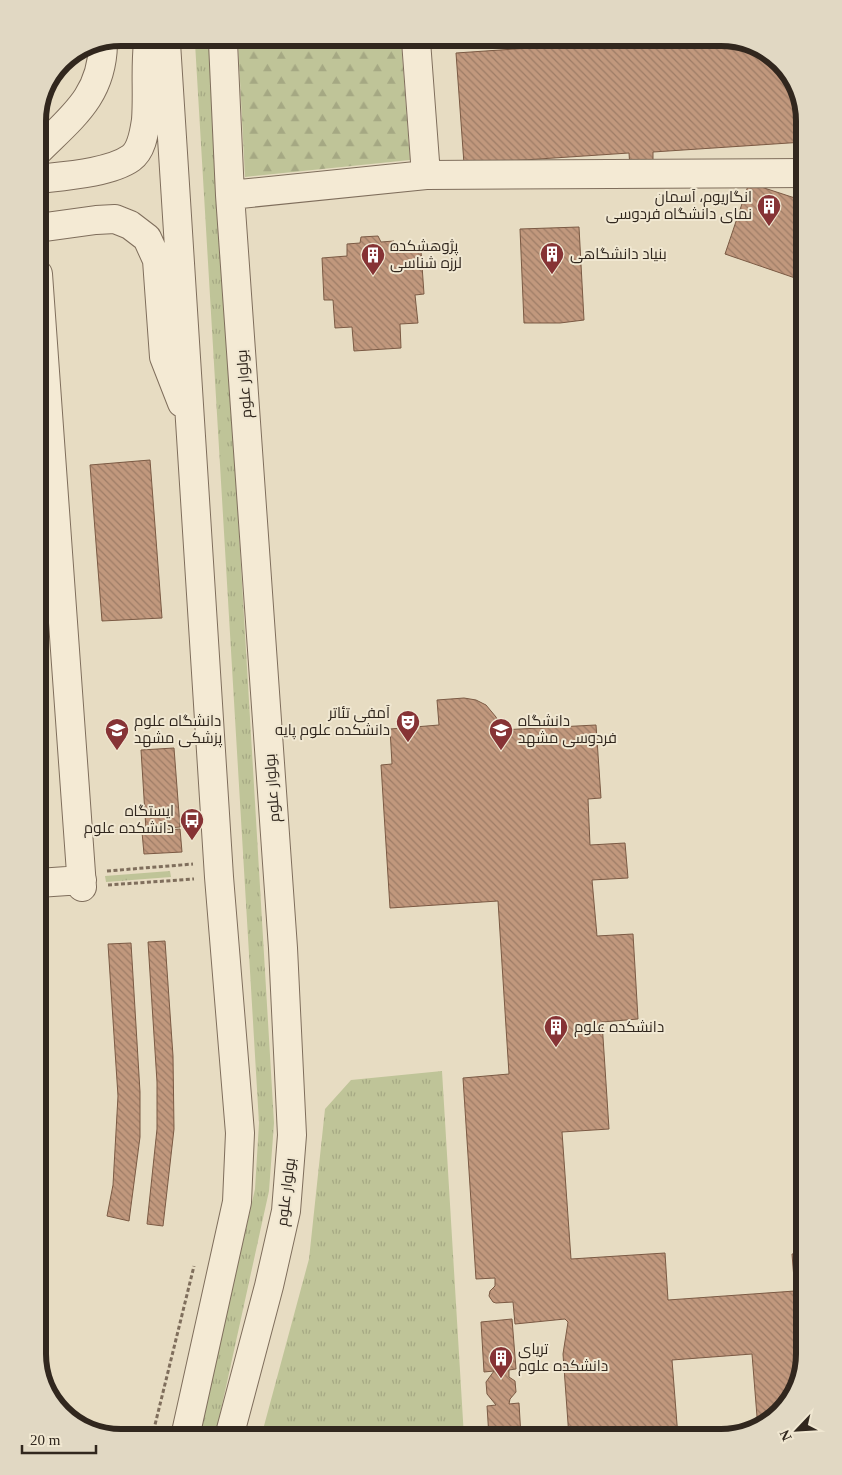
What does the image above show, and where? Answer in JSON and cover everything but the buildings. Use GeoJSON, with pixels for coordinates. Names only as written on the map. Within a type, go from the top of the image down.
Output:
{"type":"FeatureCollection","features":[{"type":"Feature","properties":{"kind":"lane"},"geometry":{"type":"LineString","coordinates":[[46,178],[95,171],[132,158],[143,140],[146,119],[148,46]]}},
{"type":"Feature","properties":{"kind":"lane"},"geometry":{"type":"LineString","coordinates":[[166,46],[219,869],[240,1134],[237,1202],[187,1429]]}},
{"type":"Feature","properties":{"kind":"lane","name":"بولوار علوم"},"geometry":{"type":"LineString","coordinates":[[223,46],[230,195],[283,938],[292,1135],[286,1211],[269,1286],[232,1429]]}},
{"type":"Feature","properties":{"kind":"lane"},"geometry":{"type":"LineString","coordinates":[[416,46],[426,175]]}},
{"type":"Feature","properties":{"kind":"lane"},"geometry":{"type":"LineString","coordinates":[[46,143],[78,112],[93,91],[103,59],[97,50]]}},
{"type":"Feature","properties":{"kind":"lane"},"geometry":{"type":"LineString","coordinates":[[46,120],[75,90],[93,52]]}},
{"type":"Feature","properties":{"kind":"lane"},"geometry":{"type":"LineString","coordinates":[[230,195],[426,175],[796,172]]}},
{"type":"Feature","properties":{"kind":"lane"},"geometry":{"type":"LineString","coordinates":[[46,227],[115,219],[130,225],[146,238],[157,260],[164,357],[192,428]]}},
{"type":"Feature","properties":{"kind":"lane"},"geometry":{"type":"LineString","coordinates":[[46,384],[82,880],[46,873]]}},
{"type":"Feature","properties":{"kind":"path"},"geometry":{"type":"LineString","coordinates":[[82,880],[219,869]]}},
{"type":"Feature","properties":{"kind":"path"},"geometry":{"type":"LineString","coordinates":[[82,880],[219,869]]}},
{"type":"Feature","properties":{"kind":"path"},"geometry":{"type":"LineString","coordinates":[[154,1429],[196,1259]]}},
{"type":"Feature","properties":{"kind":"green space"},"geometry":{"type":"Polygon","coordinates":[[[195,46],[210,46],[274,1123],[269,1191],[217,1429],[201,1429],[255,1189],[259,1123],[195,46]]]}},
{"type":"Feature","properties":{"kind":"green space"},"geometry":{"type":"Polygon","coordinates":[[[238,46],[401,46],[410,160],[245,177],[238,46]]]}},
{"type":"Feature","properties":{"kind":"green space"},"geometry":{"type":"Polygon","coordinates":[[[170,871],[171,877],[106,882],[105,876],[170,871]]]}},
{"type":"Feature","properties":{"kind":"green space"},"geometry":{"type":"Polygon","coordinates":[[[442,1071],[464,1429],[263,1429],[309,1259],[325,1109],[351,1080],[442,1071]]]}},
{"type":"Feature","properties":{"kind":"place","name":"انگاریوم، آسمان نمای دانشگاه فردوسی"},"geometry":{"type":"Point","coordinates":[769,227]}},
{"type":"Feature","properties":{"kind":"place","name":"بنیاد دانشگاهی"},"geometry":{"type":"Point","coordinates":[552,275]}},
{"type":"Feature","properties":{"kind":"place","name":"پژوهشکده لرزه شناسی"},"geometry":{"type":"Point","coordinates":[373,276]}},
{"type":"Feature","properties":{"kind":"place","name":"آمفی تئاتر دانشکده علوم پایه"},"geometry":{"type":"Point","coordinates":[408,743]}},
{"type":"Feature","properties":{"kind":"place","name":"دانشگاه علوم پزشکی مشهد"},"geometry":{"type":"Point","coordinates":[117,751]}},
{"type":"Feature","properties":{"kind":"place","name":"دانشگاه فردوسی مشهد"},"geometry":{"type":"Point","coordinates":[501,751]}},
{"type":"Feature","properties":{"kind":"place","name":"ایستگاه دانشکده علوم"},"geometry":{"type":"Point","coordinates":[192,841]}},
{"type":"Feature","properties":{"kind":"place","name":"دانشکده علوم"},"geometry":{"type":"Point","coordinates":[556,1048]}},
{"type":"Feature","properties":{"kind":"place","name":"تریای دانشکده علوم"},"geometry":{"type":"Point","coordinates":[501,1379]}}]}
